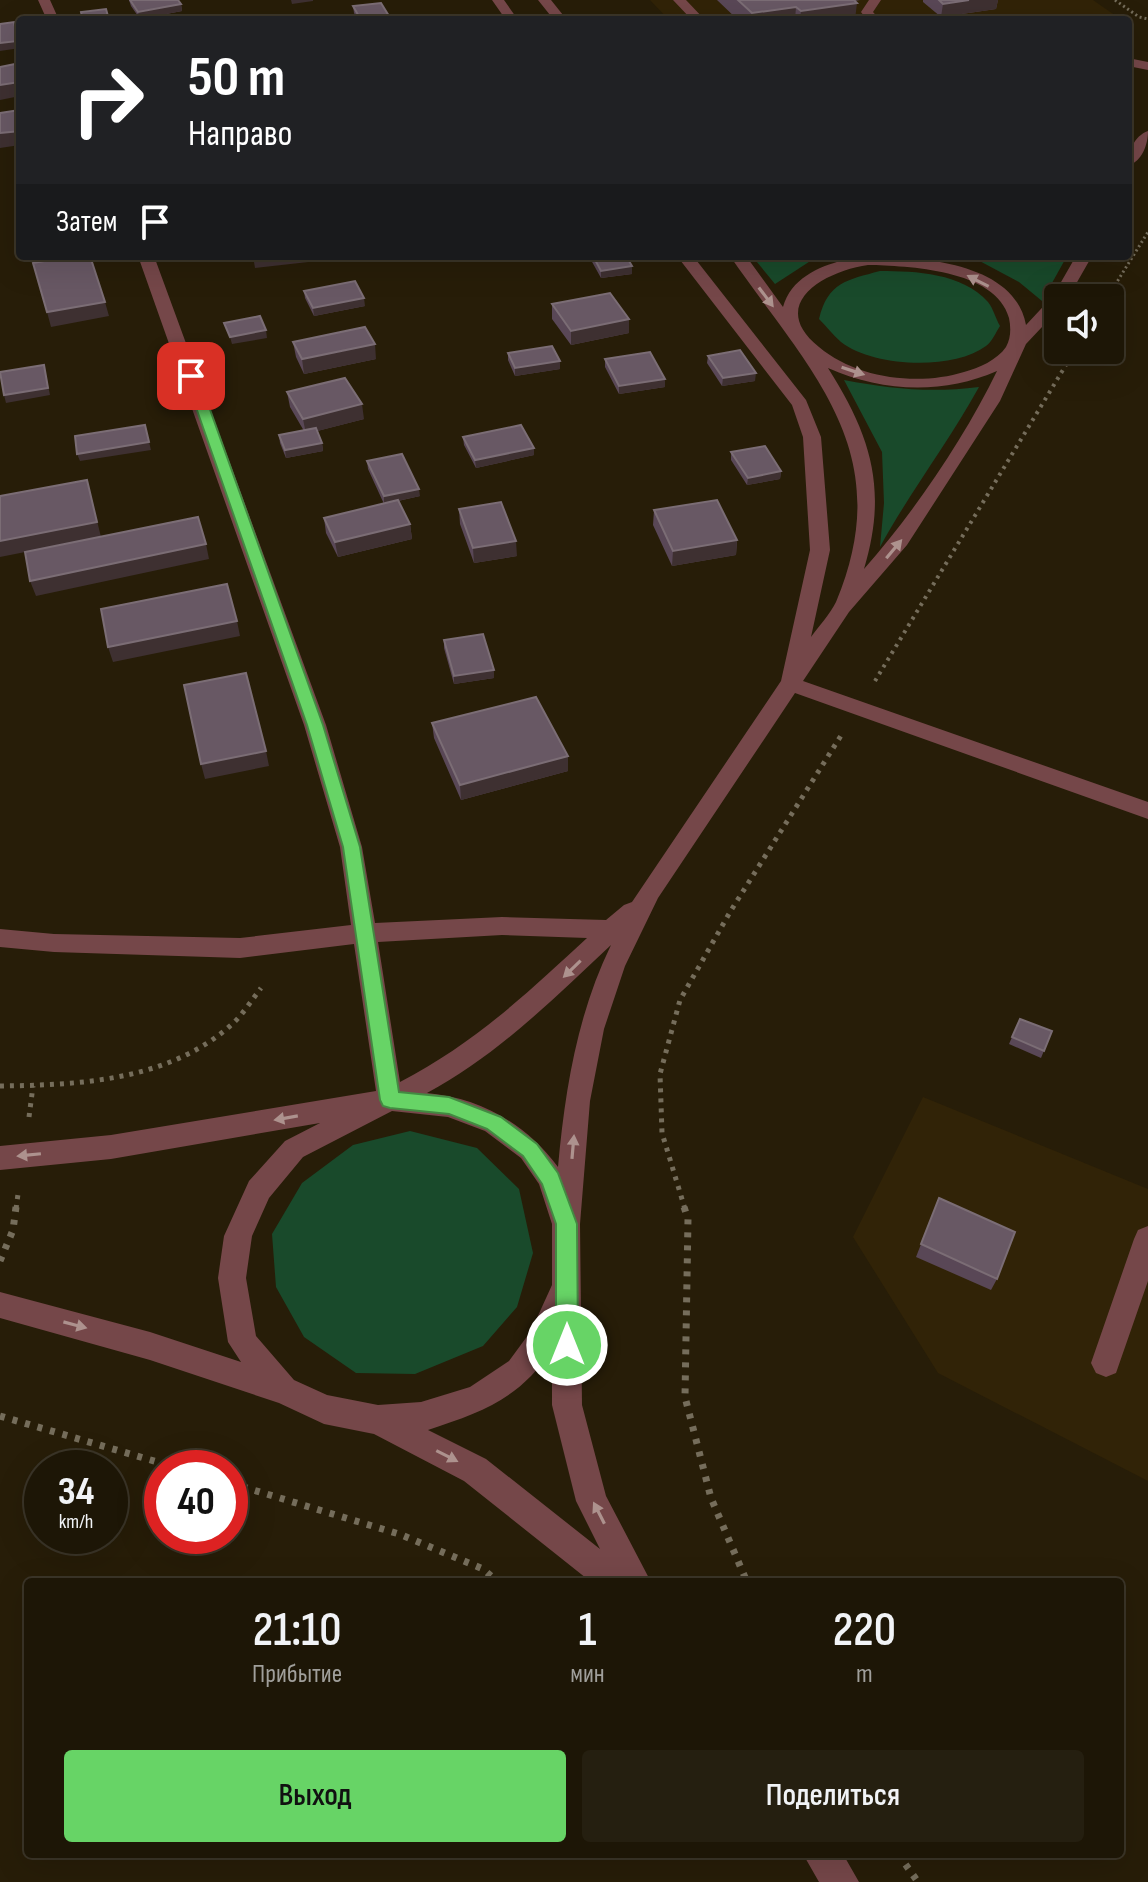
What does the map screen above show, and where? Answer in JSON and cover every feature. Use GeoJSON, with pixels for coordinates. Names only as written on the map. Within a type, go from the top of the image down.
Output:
{"type":"FeatureCollection","features":[{"type":"Feature","properties":{"kind":"street"},"geometry":{"type":"LineString","coordinates":[[544,0],[558,16]]}},
{"type":"Feature","properties":{"kind":"street"},"geometry":{"type":"LineString","coordinates":[[679,0],[695,16]]}},
{"type":"Feature","properties":{"kind":"street"},"geometry":{"type":"LineString","coordinates":[[1132,157],[1148,135]]}},
{"type":"Feature","properties":{"kind":"street"},"geometry":{"type":"LineString","coordinates":[[148,260],[315,725],[351,847],[367,933],[369,977],[390,1100]]}},
{"type":"Feature","properties":{"kind":"street"},"geometry":{"type":"LineString","coordinates":[[688,260],[800,404],[812,437],[820,550],[791,684]]}},
{"type":"Feature","properties":{"kind":"street"},"geometry":{"type":"LineString","coordinates":[[741,260],[834,391],[859,441],[868,496],[861,552],[842,607]]}},
{"type":"Feature","properties":{"kind":"street"},"geometry":{"type":"LineString","coordinates":[[852,260],[806,281],[792,298],[788,317],[797,337],[822,359],[850,371],[882,380],[917,383],[980,373],[1003,361],[1044,315]]}},
{"type":"Feature","properties":{"kind":"street"},"geometry":{"type":"LineString","coordinates":[[633,1578],[592,1501],[567,1405],[566,1224],[577,1101],[591,1029],[613,966],[648,894],[842,607],[900,541],[991,401],[1019,342],[1020,320],[1006,298],[980,280],[945,267],[906,260]]}},
{"type":"Feature","properties":{"kind":"street"},"geometry":{"type":"LineString","coordinates":[[1068,284],[1082,260]]}},
{"type":"Feature","properties":{"kind":"street"},"geometry":{"type":"LineString","coordinates":[[791,684],[1148,811]]}},
{"type":"Feature","properties":{"kind":"street"},"geometry":{"type":"LineString","coordinates":[[284,1390],[243,1342],[232,1278],[238,1236],[259,1190],[294,1149],[450,1068],[506,1028],[648,894]]}},
{"type":"Feature","properties":{"kind":"street"},"geometry":{"type":"LineString","coordinates":[[0,938],[54,943],[240,948],[367,933],[502,926],[612,930]]}},
{"type":"Feature","properties":{"kind":"street"},"geometry":{"type":"LineString","coordinates":[[0,1158],[111,1147],[390,1100],[449,1106],[494,1123],[530,1150],[551,1179],[566,1224]]}},
{"type":"Feature","properties":{"kind":"street"},"geometry":{"type":"LineString","coordinates":[[1106,1363],[1148,1239]]}},
{"type":"Feature","properties":{"kind":"street"},"geometry":{"type":"LineString","coordinates":[[0,1305],[150,1346],[284,1390],[324,1409],[378,1420],[421,1417],[478,1399],[519,1371],[541,1341],[566,1285]]}},
{"type":"Feature","properties":{"kind":"street"},"geometry":{"type":"LineString","coordinates":[[378,1420],[475,1470],[542,1527],[612,1578]]}},
{"type":"Feature","properties":{"kind":"street"},"geometry":{"type":"LineString","coordinates":[[824,1858],[841,1882]]}},
{"type":"Feature","properties":{"kind":"path"},"geometry":{"type":"LineString","coordinates":[[1115,0],[1139,17],[1148,19]]}},
{"type":"Feature","properties":{"kind":"path"},"geometry":{"type":"LineString","coordinates":[[1132,258],[1148,232]]}},
{"type":"Feature","properties":{"kind":"path"},"geometry":{"type":"LineString","coordinates":[[1116,284],[1131,260]]}},
{"type":"Feature","properties":{"kind":"path"},"geometry":{"type":"LineString","coordinates":[[745,1578],[711,1498],[685,1397],[688,1219],[662,1133],[660,1074],[680,1000],[730,912],[1067,364]]}},
{"type":"Feature","properties":{"kind":"path"},"geometry":{"type":"LineString","coordinates":[[0,1086],[110,1080],[185,1056],[229,1026],[261,988]]}},
{"type":"Feature","properties":{"kind":"path"},"geometry":{"type":"LineString","coordinates":[[0,1416],[144,1458]]}},
{"type":"Feature","properties":{"kind":"path"},"geometry":{"type":"LineString","coordinates":[[248,1488],[399,1534],[483,1569],[493,1578]]}},
{"type":"Feature","properties":{"kind":"path"},"geometry":{"type":"LineString","coordinates":[[901,1858],[918,1882]]}},
{"type":"Feature","properties":{"kind":"shaded area"},"geometry":{"type":"Polygon","coordinates":[[[650,0],[1093,0],[1116,16],[665,16],[650,0]]]}},
{"type":"Feature","properties":{"kind":"shaded area"},"geometry":{"type":"Polygon","coordinates":[[[923,1097],[1148,1189],[1148,1481],[938,1373],[853,1237],[923,1097]]]}},
{"type":"Feature","properties":{"kind":"green space"},"geometry":{"type":"Polygon","coordinates":[[[755,260],[812,260],[775,284],[755,260]]]}},
{"type":"Feature","properties":{"kind":"green space"},"geometry":{"type":"Polygon","coordinates":[[[978,260],[1065,260],[1051,284],[1044,284],[1042,301],[1019,282],[978,260]]]}},
{"type":"Feature","properties":{"kind":"green space"},"geometry":{"type":"Polygon","coordinates":[[[880,271],[923,273],[952,279],[977,292],[988,302],[1000,326],[986,346],[954,359],[913,363],[872,357],[855,350],[841,342],[819,319],[828,297],[840,284],[880,271]]]}},
{"type":"Feature","properties":{"kind":"green space"},"geometry":{"type":"Polygon","coordinates":[[[844,380],[911,389],[979,387],[880,547],[884,503],[882,452],[844,380]]]}},
{"type":"Feature","properties":{"kind":"green space"},"geometry":{"type":"Polygon","coordinates":[[[410,1131],[477,1148],[519,1189],[533,1253],[517,1307],[483,1346],[415,1374],[356,1373],[304,1337],[276,1287],[272,1234],[302,1183],[353,1145],[410,1131]]]}},
{"type":"Feature","properties":{"kind":"building"},"geometry":{"type":"Polygon","coordinates":[[[130,0],[178,0],[181,4],[138,12],[130,0]]]}},
{"type":"Feature","properties":{"kind":"building"},"geometry":{"type":"Polygon","coordinates":[[[738,0],[854,0],[857,3],[801,11],[796,7],[752,13],[738,0]]]}},
{"type":"Feature","properties":{"kind":"building"},"geometry":{"type":"Polygon","coordinates":[[[939,0],[969,0],[943,4],[939,0]]]}},
{"type":"Feature","properties":{"kind":"building"},"geometry":{"type":"Polygon","coordinates":[[[381,3],[389,16],[359,16],[353,6],[381,3]]]}},
{"type":"Feature","properties":{"kind":"building"},"geometry":{"type":"Polygon","coordinates":[[[106,9],[108,16],[82,16],[81,12],[106,9]]]}},
{"type":"Feature","properties":{"kind":"building"},"geometry":{"type":"Polygon","coordinates":[[[14,22],[16,41],[0,43],[0,24],[14,22]]]}},
{"type":"Feature","properties":{"kind":"building"},"geometry":{"type":"Polygon","coordinates":[[[16,64],[16,83],[0,85],[0,67],[16,64]]]}},
{"type":"Feature","properties":{"kind":"building"},"geometry":{"type":"Polygon","coordinates":[[[16,111],[16,131],[0,133],[0,113],[16,111]]]}},
{"type":"Feature","properties":{"kind":"building"},"geometry":{"type":"Polygon","coordinates":[[[91,260],[105,302],[47,312],[33,263],[91,260]]]}},
{"type":"Feature","properties":{"kind":"building"},"geometry":{"type":"Polygon","coordinates":[[[595,260],[628,260],[632,266],[601,271],[595,260]]]}},
{"type":"Feature","properties":{"kind":"building"},"geometry":{"type":"Polygon","coordinates":[[[355,281],[364,298],[313,308],[304,291],[355,281]]]}},
{"type":"Feature","properties":{"kind":"building"},"geometry":{"type":"Polygon","coordinates":[[[610,293],[629,319],[571,331],[552,304],[610,293]]]}},
{"type":"Feature","properties":{"kind":"building"},"geometry":{"type":"Polygon","coordinates":[[[260,316],[266,330],[230,337],[224,323],[260,316]]]}},
{"type":"Feature","properties":{"kind":"building"},"geometry":{"type":"Polygon","coordinates":[[[365,327],[375,344],[302,359],[293,342],[365,327]]]}},
{"type":"Feature","properties":{"kind":"building"},"geometry":{"type":"Polygon","coordinates":[[[552,346],[560,361],[515,368],[508,353],[552,346]]]}},
{"type":"Feature","properties":{"kind":"building"},"geometry":{"type":"Polygon","coordinates":[[[740,350],[756,373],[723,378],[708,356],[740,350]]]}},
{"type":"Feature","properties":{"kind":"building"},"geometry":{"type":"Polygon","coordinates":[[[650,352],[665,379],[619,386],[605,359],[650,352]]]}},
{"type":"Feature","properties":{"kind":"building"},"geometry":{"type":"Polygon","coordinates":[[[44,365],[48,388],[4,395],[0,372],[44,365]]]}},
{"type":"Feature","properties":{"kind":"building"},"geometry":{"type":"Polygon","coordinates":[[[345,378],[362,404],[303,419],[287,392],[345,378]]]}},
{"type":"Feature","properties":{"kind":"building"},"geometry":{"type":"Polygon","coordinates":[[[145,425],[149,442],[77,454],[75,436],[145,425]]]}},
{"type":"Feature","properties":{"kind":"building"},"geometry":{"type":"Polygon","coordinates":[[[521,425],[534,448],[475,460],[463,437],[521,425]]]}},
{"type":"Feature","properties":{"kind":"building"},"geometry":{"type":"Polygon","coordinates":[[[316,428],[322,443],[285,450],[279,435],[316,428]]]}},
{"type":"Feature","properties":{"kind":"building"},"geometry":{"type":"Polygon","coordinates":[[[765,446],[781,471],[748,478],[731,452],[765,446]]]}},
{"type":"Feature","properties":{"kind":"building"},"geometry":{"type":"Polygon","coordinates":[[[402,454],[419,489],[384,496],[367,461],[402,454]]]}},
{"type":"Feature","properties":{"kind":"building"},"geometry":{"type":"Polygon","coordinates":[[[87,480],[97,522],[0,541],[0,496],[87,480]]]}},
{"type":"Feature","properties":{"kind":"building"},"geometry":{"type":"Polygon","coordinates":[[[398,500],[410,524],[335,542],[324,518],[398,500]]]}},
{"type":"Feature","properties":{"kind":"building"},"geometry":{"type":"Polygon","coordinates":[[[717,500],[737,540],[673,551],[654,510],[717,500]]]}},
{"type":"Feature","properties":{"kind":"building"},"geometry":{"type":"Polygon","coordinates":[[[501,502],[516,541],[473,548],[459,509],[501,502]]]}},
{"type":"Feature","properties":{"kind":"building"},"geometry":{"type":"Polygon","coordinates":[[[198,517],[206,544],[30,581],[25,552],[198,517]]]}},
{"type":"Feature","properties":{"kind":"building"},"geometry":{"type":"Polygon","coordinates":[[[227,584],[237,621],[108,647],[101,609],[227,584]]]}},
{"type":"Feature","properties":{"kind":"building"},"geometry":{"type":"Polygon","coordinates":[[[483,634],[494,670],[454,676],[444,640],[483,634]]]}},
{"type":"Feature","properties":{"kind":"building"},"geometry":{"type":"Polygon","coordinates":[[[246,673],[266,751],[201,764],[184,685],[246,673]]]}},
{"type":"Feature","properties":{"kind":"building"},"geometry":{"type":"Polygon","coordinates":[[[536,697],[568,756],[460,785],[432,723],[536,697]]]}},
{"type":"Feature","properties":{"kind":"building"},"geometry":{"type":"Polygon","coordinates":[[[1020,1019],[1052,1031],[1044,1051],[1012,1037],[1020,1019]]]}},
{"type":"Feature","properties":{"kind":"building"},"geometry":{"type":"Polygon","coordinates":[[[939,1198],[1015,1232],[997,1279],[921,1244],[939,1198]]]}},
{"type":"Feature","properties":{"kind":"route"},"geometry":{"type":"LineString","coordinates":[[191,376],[315,725],[351,847],[367,933],[369,977],[390,1100],[449,1106],[494,1123],[530,1150],[551,1179],[566,1224],[567,1345]]}}]}
